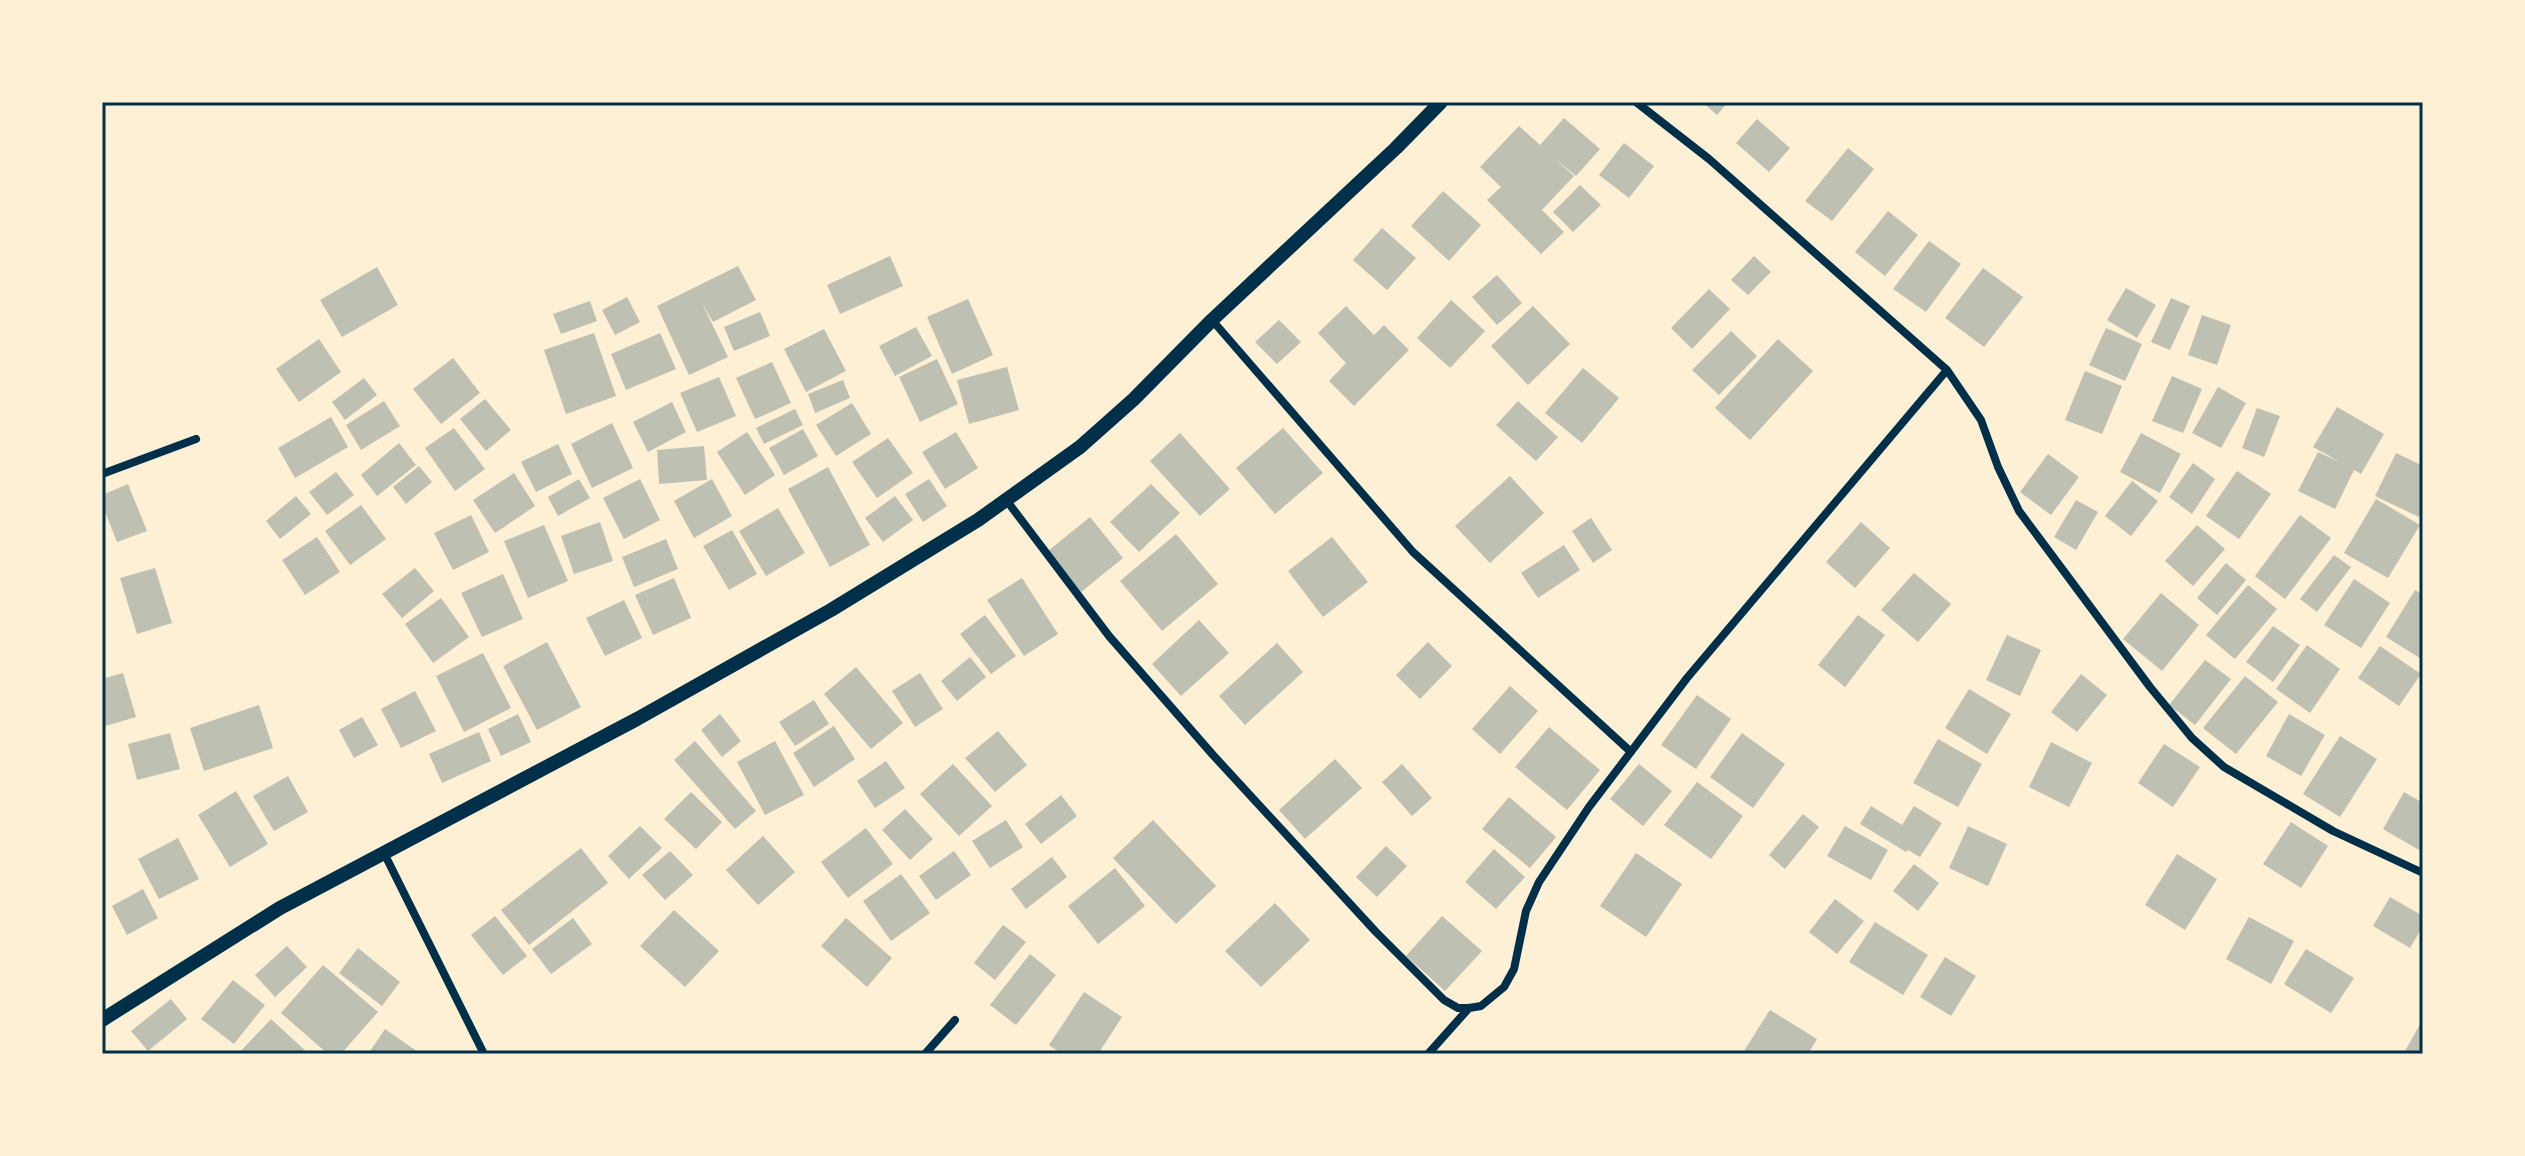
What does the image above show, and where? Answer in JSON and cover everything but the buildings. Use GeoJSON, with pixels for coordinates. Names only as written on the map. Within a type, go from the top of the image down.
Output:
{"type":"FeatureCollection","features":[{"type":"Feature","properties":{"kind":"street"},"geometry":{"type":"LineString","coordinates":[[102,1020],[280,908],[637,719],[911,563],[1007,501],[1080,447],[1134,399],[1212,320],[1441,102]]}},
{"type":"Feature","properties":{"kind":"street"},"geometry":{"type":"LineString","coordinates":[[1636,102],[1709,159],[1947,370],[1981,420],[1998,467],[2019,511],[2150,687],[2192,738],[2224,767],[2333,831],[2423,873]]}},
{"type":"Feature","properties":{"kind":"street"},"geometry":{"type":"LineString","coordinates":[[1212,320],[1413,552],[1631,752]]}},
{"type":"Feature","properties":{"kind":"street"},"geometry":{"type":"LineString","coordinates":[[1007,501],[1109,636],[1213,755],[1376,932],[1453,1006],[1469,1008],[1481,1006],[1504,987],[1514,969],[1526,911],[1539,882],[1589,807],[1687,678],[1947,370]]}},
{"type":"Feature","properties":{"kind":"street"},"geometry":{"type":"LineString","coordinates":[[102,474],[196,439]]}},
{"type":"Feature","properties":{"kind":"street"},"geometry":{"type":"LineString","coordinates":[[384,852],[484,1054]]}},
{"type":"Feature","properties":{"kind":"street"},"geometry":{"type":"LineString","coordinates":[[1428,1054],[1469,1008]]}},
{"type":"Feature","properties":{"kind":"street"},"geometry":{"type":"LineString","coordinates":[[925,1054],[955,1020]]}}]}
